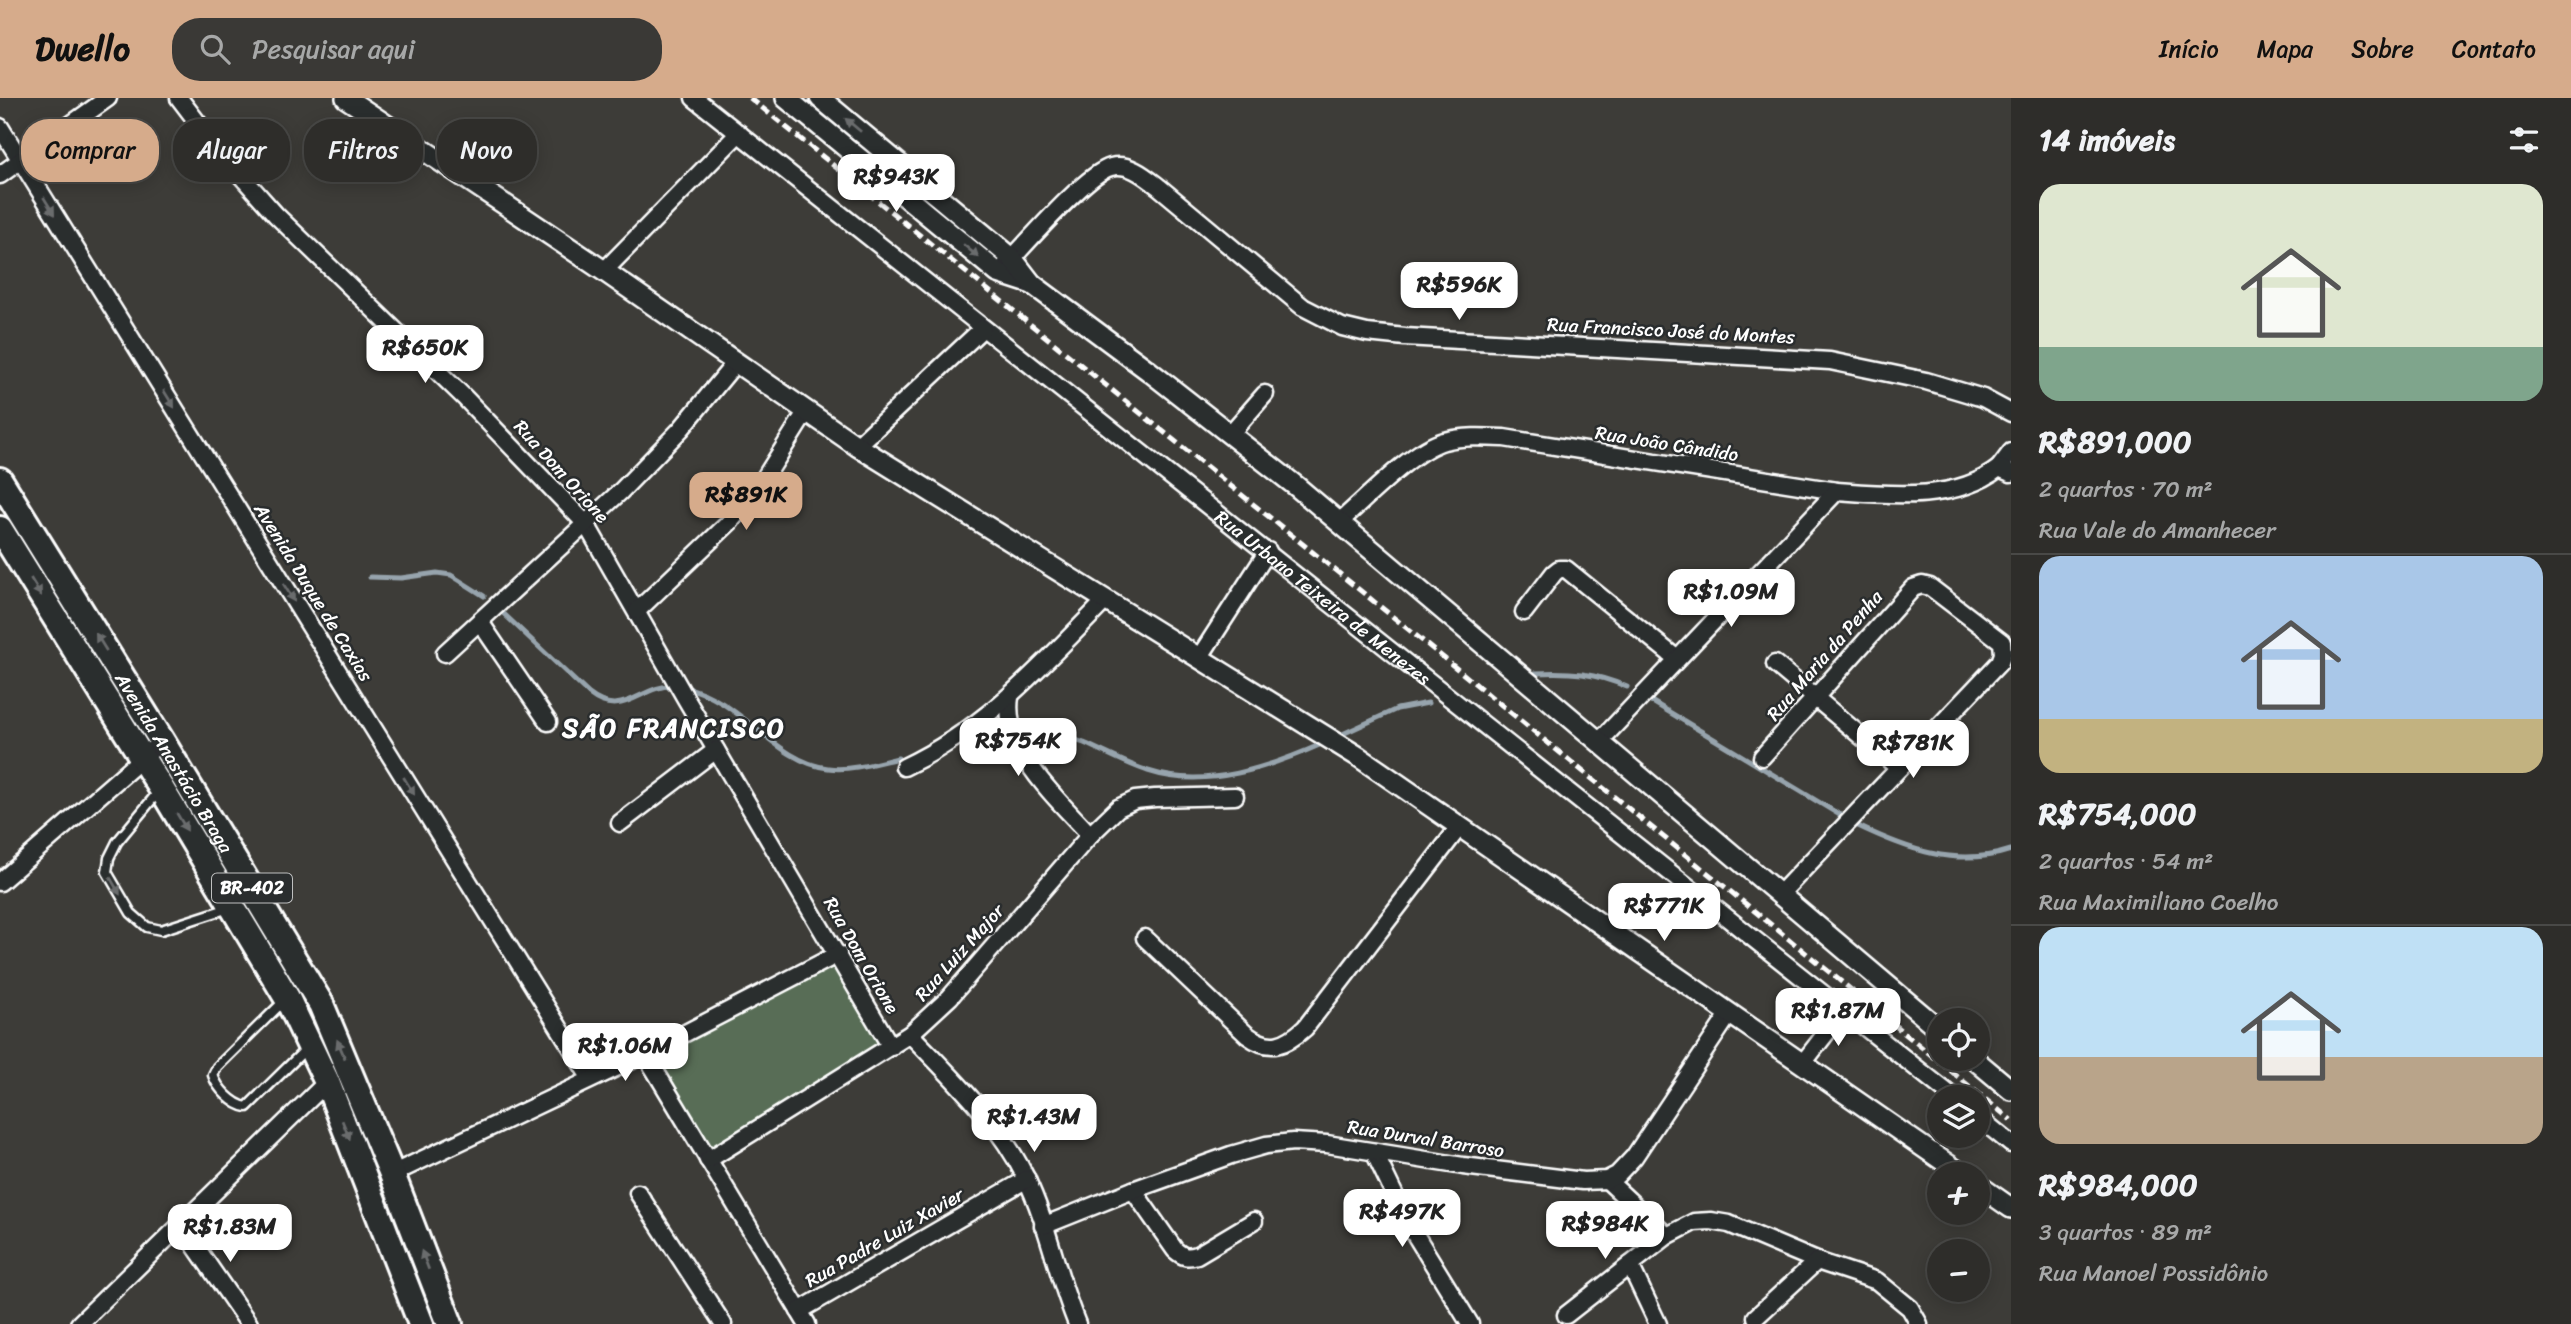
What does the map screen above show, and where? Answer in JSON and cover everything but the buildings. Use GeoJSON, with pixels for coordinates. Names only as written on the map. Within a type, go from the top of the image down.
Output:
{"type":"FeatureCollection","features":[{"type":"Feature","properties":{"kind":"main road","name":"Avenida Anastácio Braga"},"geometry":{"type":"LineString","coordinates":[[0,481],[162,740],[321,1004],[392,1174],[450,1324]]}},
{"type":"Feature","properties":{"kind":"main road","name":"Avenida Anastácio Braga"},"geometry":{"type":"LineString","coordinates":[[0,529],[234,907],[287,998],[311,1044],[421,1324]]}},
{"type":"Feature","properties":{"kind":"main road"},"geometry":{"type":"LineString","coordinates":[[249,932],[270,917]]}},
{"type":"Feature","properties":{"kind":"street"},"geometry":{"type":"LineString","coordinates":[[0,175],[108,98]]}},
{"type":"Feature","properties":{"kind":"street","name":"Rua Dom Orione"},"geometry":{"type":"LineString","coordinates":[[178,98],[220,152],[276,215],[464,397],[586,524],[891,1047]]}},
{"type":"Feature","properties":{"kind":"street"},"geometry":{"type":"LineString","coordinates":[[346,98],[604,271],[857,446],[1343,747],[1945,1162]]}},
{"type":"Feature","properties":{"kind":"street","name":"Rua Urbano Teixeira de Menezes"},"geometry":{"type":"LineString","coordinates":[[694,98],[1938,1085]]}},
{"type":"Feature","properties":{"kind":"street"},"geometry":{"type":"LineString","coordinates":[[786,98],[998,273],[1032,284]]}},
{"type":"Feature","properties":{"kind":"street"},"geometry":{"type":"LineString","coordinates":[[820,98],[1012,258],[1032,284],[1230,434],[1339,522],[1927,1019]]}},
{"type":"Feature","properties":{"kind":"street","name":"Avenida Duque de Caxias"},"geometry":{"type":"LineString","coordinates":[[0,127],[591,1079]]}},
{"type":"Feature","properties":{"kind":"street"},"geometry":{"type":"LineString","coordinates":[[604,271],[738,133]]}},
{"type":"Feature","properties":{"kind":"street","name":"Rua Francisco José do Montes"},"geometry":{"type":"LineString","coordinates":[[998,273],[1088,181],[1112,166],[1126,167],[1159,187],[1303,307],[1342,327],[1405,337],[1830,361],[1926,381],[1983,398],[2011,414]]}},
{"type":"Feature","properties":{"kind":"street"},"geometry":{"type":"LineString","coordinates":[[857,446],[983,328]]}},
{"type":"Feature","properties":{"kind":"street"},"geometry":{"type":"LineString","coordinates":[[445,653],[661,451],[736,362]]}},
{"type":"Feature","properties":{"kind":"street"},"geometry":{"type":"LineString","coordinates":[[1230,434],[1265,394]]}},
{"type":"Feature","properties":{"kind":"street"},"geometry":{"type":"LineString","coordinates":[[636,611],[730,523],[764,479],[806,412]]}},
{"type":"Feature","properties":{"kind":"street","name":"Rua João Cândido"},"geometry":{"type":"LineString","coordinates":[[1339,522],[1414,457],[1441,442],[1471,436],[1504,438],[1837,491],[1883,493],[1948,489],[2005,471]]}},
{"type":"Feature","properties":{"kind":"street"},"geometry":{"type":"LineString","coordinates":[[2005,471],[2011,452]]}},
{"type":"Feature","properties":{"kind":"street"},"geometry":{"type":"LineString","coordinates":[[1600,742],[1837,491]]}},
{"type":"Feature","properties":{"kind":"street"},"geometry":{"type":"LineString","coordinates":[[1199,658],[1268,551]]}},
{"type":"Feature","properties":{"kind":"street"},"geometry":{"type":"LineString","coordinates":[[1524,612],[1554,573],[1559,569],[1566,569],[1677,659]]}},
{"type":"Feature","properties":{"kind":"street","name":"Rua Maria da Penha"},"geometry":{"type":"LineString","coordinates":[[1762,757],[1906,594],[1922,585],[1938,592],[1997,637],[2003,648],[2000,662],[1899,768]]}},
{"type":"Feature","properties":{"kind":"street"},"geometry":{"type":"LineString","coordinates":[[904,766],[925,757],[972,728],[1010,697],[1105,601]]}},
{"type":"Feature","properties":{"kind":"street"},"geometry":{"type":"LineString","coordinates":[[480,622],[548,722]]}},
{"type":"Feature","properties":{"kind":"street"},"geometry":{"type":"LineString","coordinates":[[1775,664],[1899,768],[1780,894]]}},
{"type":"Feature","properties":{"kind":"street"},"geometry":{"type":"LineString","coordinates":[[1010,697],[1010,725],[1019,747],[1040,777],[1090,835]]}},
{"type":"Feature","properties":{"kind":"street"},"geometry":{"type":"LineString","coordinates":[[0,882],[162,740]]}},
{"type":"Feature","properties":{"kind":"street"},"geometry":{"type":"LineString","coordinates":[[620,823],[716,750]]}},
{"type":"Feature","properties":{"kind":"street","name":"Rua Luiz Major"},"geometry":{"type":"LineString","coordinates":[[708,1160],[910,1034],[950,997],[1090,835],[1118,807],[1135,800],[1235,796]]}},
{"type":"Feature","properties":{"kind":"street"},"geometry":{"type":"LineString","coordinates":[[1145,938],[1247,1035],[1257,1042],[1279,1045],[1292,1040],[1305,1028],[1461,826]]}},
{"type":"Feature","properties":{"kind":"street"},"geometry":{"type":"LineString","coordinates":[[392,1174],[645,1054],[838,954]]}},
{"type":"Feature","properties":{"kind":"street"},"geometry":{"type":"LineString","coordinates":[[1803,1063],[1844,1010]]}},
{"type":"Feature","properties":{"kind":"street"},"geometry":{"type":"LineString","coordinates":[[1667,1236],[1607,1180],[1617,1175],[1634,1157],[1730,1013]]}},
{"type":"Feature","properties":{"kind":"street","name":"Rua Dom Orione"},"geometry":{"type":"LineString","coordinates":[[910,1034],[984,1113],[1007,1144],[1027,1179],[1077,1324]]}},
{"type":"Feature","properties":{"kind":"street"},"geometry":{"type":"LineString","coordinates":[[645,1054],[803,1317]]}},
{"type":"Feature","properties":{"kind":"street"},"geometry":{"type":"LineString","coordinates":[[1988,1071],[2011,1090]]}},
{"type":"Feature","properties":{"kind":"street"},"geometry":{"type":"LineString","coordinates":[[79,1324],[327,1083]]}},
{"type":"Feature","properties":{"kind":"street"},"geometry":{"type":"LineString","coordinates":[[1990,1127],[2011,1144]]}},
{"type":"Feature","properties":{"kind":"street","name":"Rua Durval Barroso"},"geometry":{"type":"LineString","coordinates":[[1043,1226],[1231,1154],[1266,1145],[1293,1142],[1327,1144],[1570,1180],[1607,1180]]}},
{"type":"Feature","properties":{"kind":"street"},"geometry":{"type":"LineString","coordinates":[[1374,1152],[1408,1223],[1470,1324]]}},
{"type":"Feature","properties":{"kind":"street","name":"Rua Padre Luiz Xavier"},"geometry":{"type":"LineString","coordinates":[[803,1317],[1027,1179]]}},
{"type":"Feature","properties":{"kind":"street"},"geometry":{"type":"LineString","coordinates":[[1133,1190],[1182,1256],[1189,1258],[1254,1221]]}},
{"type":"Feature","properties":{"kind":"street"},"geometry":{"type":"LineString","coordinates":[[1990,1193],[2011,1208]]}},
{"type":"Feature","properties":{"kind":"street"},"geometry":{"type":"LineString","coordinates":[[638,1194],[723,1324]]}},
{"type":"Feature","properties":{"kind":"street"},"geometry":{"type":"LineString","coordinates":[[1566,1315],[1667,1236],[1694,1223],[1711,1221],[1737,1227],[1817,1261],[1877,1281],[1910,1308],[1919,1324]]}},
{"type":"Feature","properties":{"kind":"street"},"geometry":{"type":"LineString","coordinates":[[180,1224],[250,1324]]}},
{"type":"Feature","properties":{"kind":"street"},"geometry":{"type":"LineString","coordinates":[[1756,1317],[1817,1261]]}},
{"type":"Feature","properties":{"kind":"street"},"geometry":{"type":"LineString","coordinates":[[1630,1265],[1658,1324]]}},
{"type":"Feature","properties":{"kind":"lane"},"geometry":{"type":"LineString","coordinates":[[161,788],[117,842],[109,858],[107,872],[131,913],[147,927],[161,930],[234,907]]}},
{"type":"Feature","properties":{"kind":"lane"},"geometry":{"type":"LineString","coordinates":[[287,998],[217,1067],[213,1075],[216,1085],[241,1106],[247,1107],[311,1044]]}},
{"type":"Feature","properties":{"kind":"green space"},"geometry":{"type":"Polygon","coordinates":[[[838,954],[891,1047],[708,1160],[645,1054],[838,954]]]}},
{"type":"Feature","properties":{"kind":"waterway"},"geometry":{"type":"LineString","coordinates":[[370,577],[401,578],[437,573],[451,575],[484,596]]}},
{"type":"Feature","properties":{"kind":"waterway"},"geometry":{"type":"LineString","coordinates":[[504,614],[589,694],[601,701],[622,703],[652,690],[674,686]]}},
{"type":"Feature","properties":{"kind":"waterway"},"geometry":{"type":"LineString","coordinates":[[1535,673],[1582,674],[1627,687]]}},
{"type":"Feature","properties":{"kind":"waterway"},"geometry":{"type":"LineString","coordinates":[[684,687],[723,704],[774,743],[809,763],[828,768],[846,768],[898,758]]}},
{"type":"Feature","properties":{"kind":"waterway"},"geometry":{"type":"LineString","coordinates":[[1646,698],[1840,815]]}},
{"type":"Feature","properties":{"kind":"waterway"},"geometry":{"type":"LineString","coordinates":[[1336,737],[1397,709],[1428,703]]}},
{"type":"Feature","properties":{"kind":"waterway"},"geometry":{"type":"LineString","coordinates":[[1027,728],[1084,743],[1148,771],[1192,778],[1238,773],[1282,760],[1324,743]]}},
{"type":"Feature","properties":{"kind":"waterway"},"geometry":{"type":"LineString","coordinates":[[1856,825],[1894,842],[1932,853],[1971,857],[2011,850]]}},
{"type":"Feature","properties":{"kind":"railway"},"geometry":{"type":"LineString","coordinates":[[750,98],[2011,1120]]}},
{"type":"Feature","properties":{"kind":"district","name":"SÃO FRANCISCO"},"geometry":{"type":"Point","coordinates":[674,728]}}]}
